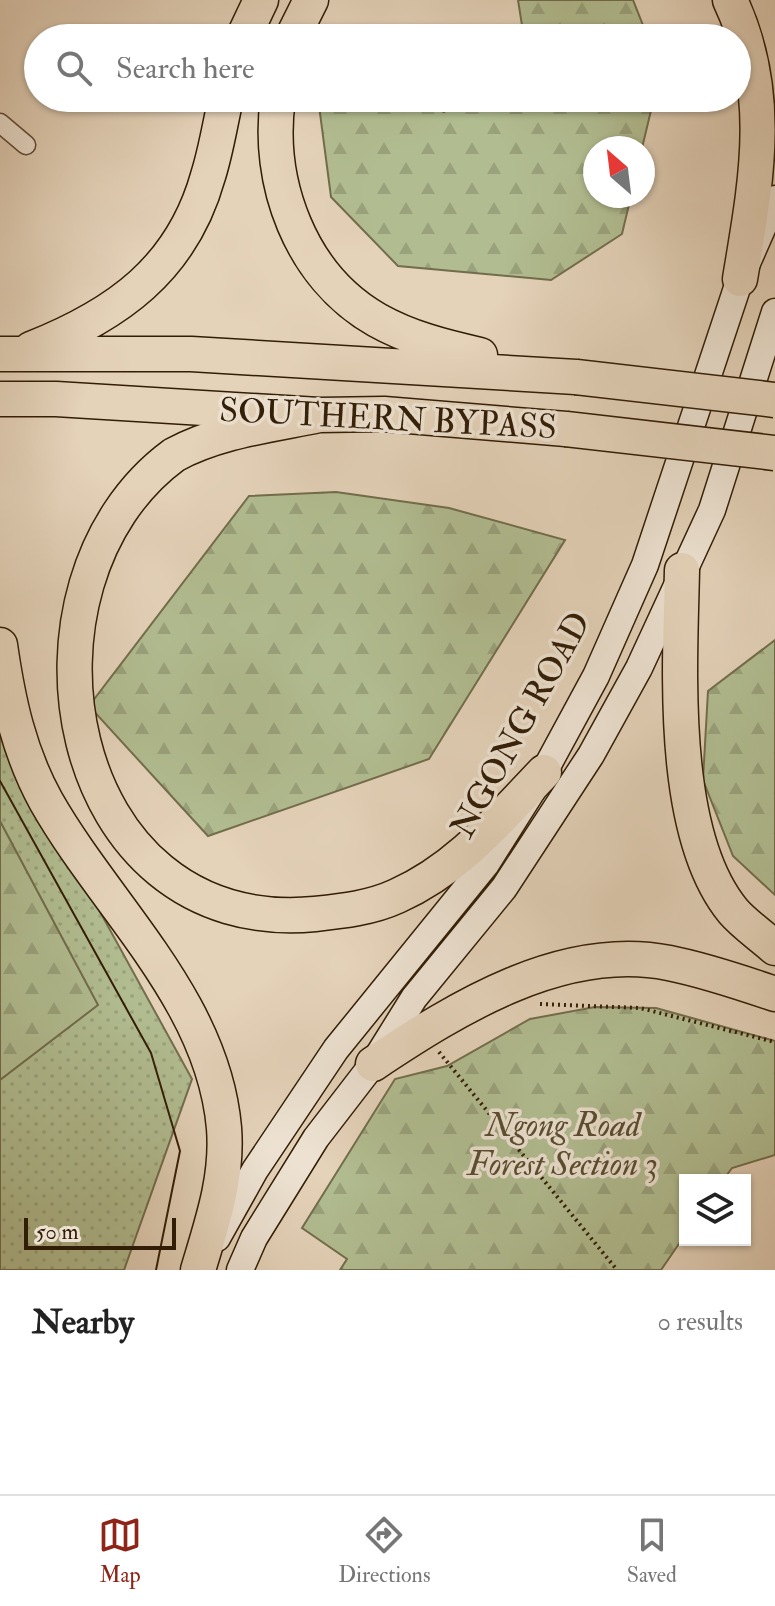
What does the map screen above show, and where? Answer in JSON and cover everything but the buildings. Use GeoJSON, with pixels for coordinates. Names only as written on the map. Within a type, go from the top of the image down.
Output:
{"type":"FeatureCollection","features":[{"type":"Feature","properties":{"kind":"highway"},"geometry":{"type":"LineString","coordinates":[[250,24],[261,0]]}},
{"type":"Feature","properties":{"kind":"highway"},"geometry":{"type":"LineString","coordinates":[[299,24],[311,0]]}},
{"type":"Feature","properties":{"kind":"highway"},"geometry":{"type":"LineString","coordinates":[[730,0],[742,24]]}},
{"type":"Feature","properties":{"kind":"highway"},"geometry":{"type":"LineString","coordinates":[[740,279],[757,173],[759,122],[751,64]]}},
{"type":"Feature","properties":{"kind":"highway"},"geometry":{"type":"LineString","coordinates":[[10,354],[66,335],[112,308],[134,294],[171,255],[208,177],[223,112]]}},
{"type":"Feature","properties":{"kind":"highway"},"geometry":{"type":"LineString","coordinates":[[278,112],[276,170],[288,208],[303,243],[323,273],[353,303],[402,333],[433,344],[576,377]]}},
{"type":"Feature","properties":{"kind":"highway","name":"SOUTHERN BYPASS"},"geometry":{"type":"LineString","coordinates":[[10,354],[191,354],[576,377],[775,400]]}},
{"type":"Feature","properties":{"kind":"highway","name":"SOUTHERN BYPASS"},"geometry":{"type":"LineString","coordinates":[[0,399],[56,399],[319,415],[384,414],[566,429],[775,453]]}},
{"type":"Feature","properties":{"kind":"highway"},"geometry":{"type":"LineString","coordinates":[[319,415],[238,431],[173,456],[128,488],[84,542],[67,574],[58,603],[50,648],[49,687],[61,744],[81,784],[107,824],[150,868],[185,892],[245,912],[293,916],[352,911],[396,896],[443,872],[472,847],[544,772]]}},
{"type":"Feature","properties":{"kind":"highway"},"geometry":{"type":"LineString","coordinates":[[682,570],[680,678],[692,816],[706,863],[733,911],[775,948]]}},
{"type":"Feature","properties":{"kind":"highway"},"geometry":{"type":"LineString","coordinates":[[0,645],[10,712],[46,800],[173,990],[200,1038],[215,1078],[224,1128],[223,1187],[199,1270]]}},
{"type":"Feature","properties":{"kind":"highway"},"geometry":{"type":"LineString","coordinates":[[373,1064],[422,1031],[513,985],[566,966],[622,959],[667,962],[775,994]]}},
{"type":"Feature","properties":{"kind":"main road","name":"NGONG ROAD"},"geometry":{"type":"LineString","coordinates":[[199,1270],[255,1170],[336,1049],[486,864],[544,772],[596,676],[645,565],[740,279],[775,199]]}},
{"type":"Feature","properties":{"kind":"main road","name":"NGONG ROAD"},"geometry":{"type":"LineString","coordinates":[[240,1270],[254,1238],[316,1138],[373,1064],[414,998],[504,888],[591,755],[639,668],[712,510],[775,312]]}},
{"type":"Feature","properties":{"kind":"street"},"geometry":{"type":"LineString","coordinates":[[0,123],[26,145]]}},
{"type":"Feature","properties":{"kind":"path"},"geometry":{"type":"LineString","coordinates":[[529,1003],[640,1008],[775,1042]]}},
{"type":"Feature","properties":{"kind":"path"},"geometry":{"type":"LineString","coordinates":[[422,1031],[617,1270]]}},
{"type":"Feature","properties":{"kind":"green space"},"geometry":{"type":"Polygon","coordinates":[[[518,0],[633,0],[642,24],[522,24],[518,0]]]}},
{"type":"Feature","properties":{"kind":"green space"},"geometry":{"type":"Polygon","coordinates":[[[320,112],[651,112],[645,136],[583,136],[583,208],[628,208],[622,234],[551,280],[398,266],[331,197],[320,112]]]}},
{"type":"Feature","properties":{"kind":"green space"},"geometry":{"type":"Polygon","coordinates":[[[336,492],[449,508],[565,540],[429,759],[208,836],[89,706],[249,496],[336,492]]]}},
{"type":"Feature","properties":{"kind":"green space"},"geometry":{"type":"Polygon","coordinates":[[[775,640],[775,895],[733,856],[703,780],[708,691],[775,640]]]}},
{"type":"Feature","properties":{"kind":"green space"},"geometry":{"type":"Polygon","coordinates":[[[0,730],[192,1079],[124,1270],[0,1270],[0,730]]]}},
{"type":"Feature","properties":{"kind":"green space"},"geometry":{"type":"Polygon","coordinates":[[[0,821],[98,1005],[0,1080],[0,821]]]}},
{"type":"Feature","properties":{"kind":"green space","name":"Ngong Road Forest Section 3"},"geometry":{"type":"Polygon","coordinates":[[[595,1007],[656,1008],[775,1041],[775,1155],[732,1168],[728,1174],[679,1174],[679,1244],[661,1270],[340,1270],[347,1259],[302,1228],[395,1079],[447,1066],[530,1019],[595,1007]]]}},
{"type":"Feature","properties":{"kind":"tram line"},"geometry":{"type":"LineString","coordinates":[[0,781],[151,1053],[180,1151],[156,1270]]}}]}
